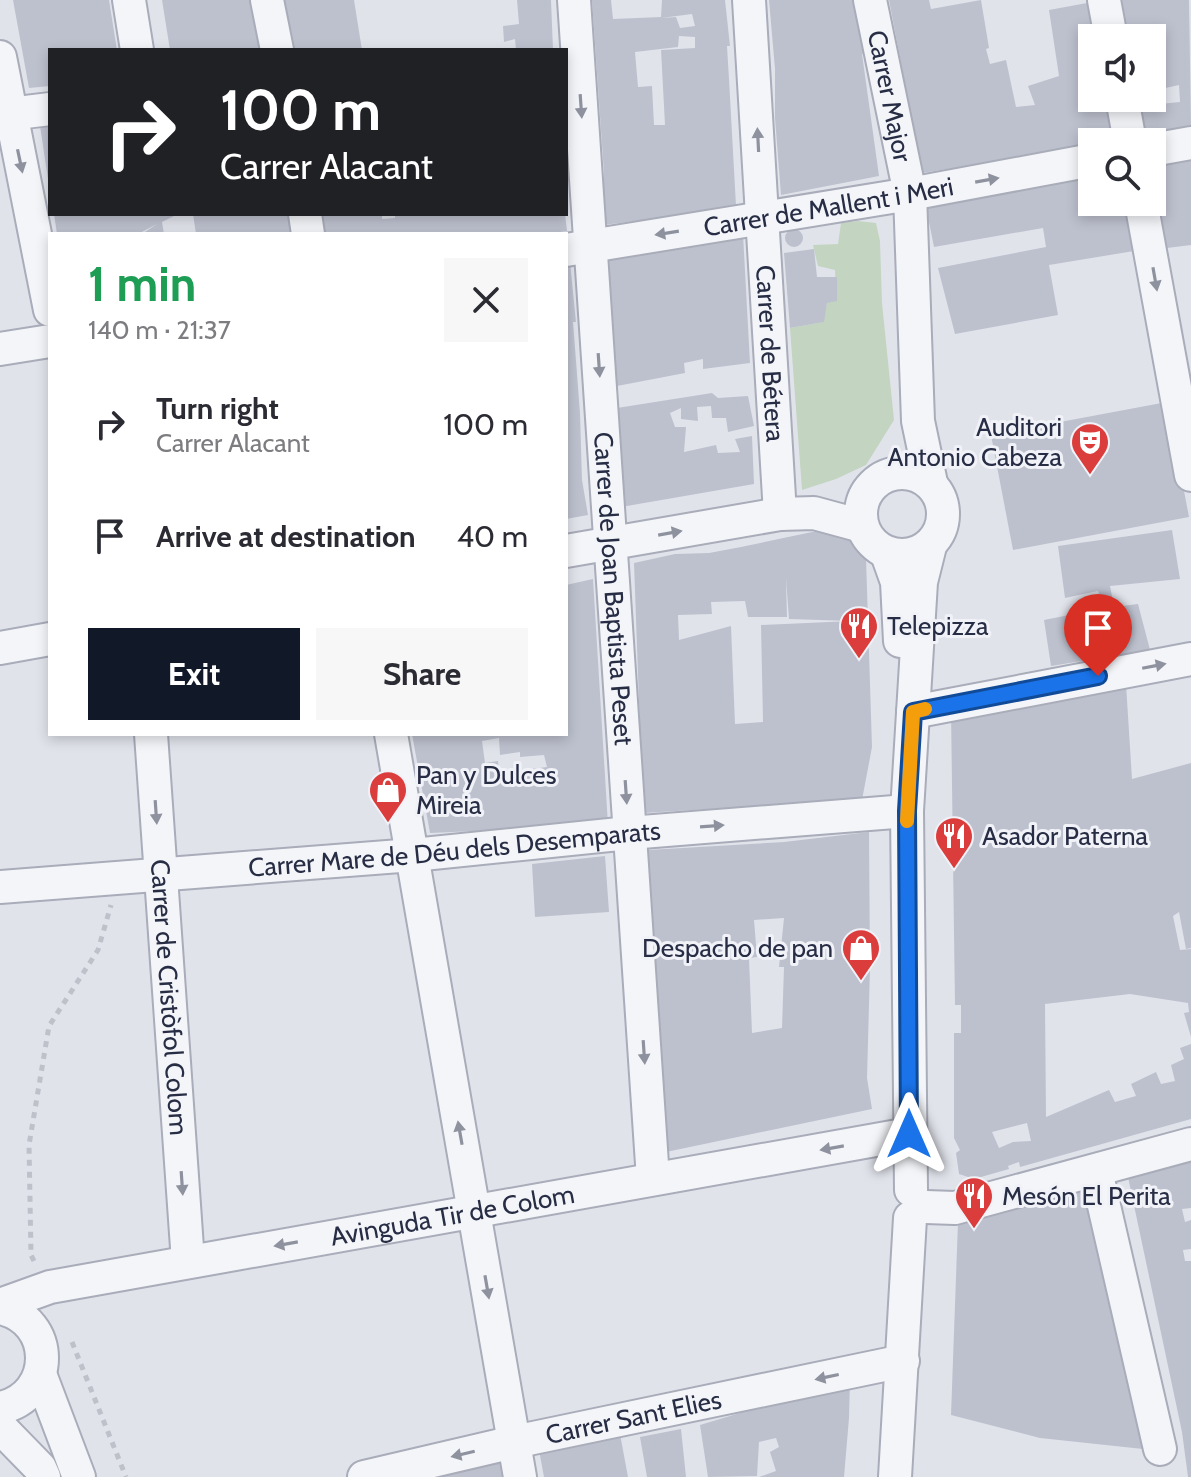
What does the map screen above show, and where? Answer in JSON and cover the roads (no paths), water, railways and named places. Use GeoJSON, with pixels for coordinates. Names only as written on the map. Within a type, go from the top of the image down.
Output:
{"type":"FeatureCollection","features":[{"type":"Feature","properties":{"kind":"street"},"geometry":{"type":"LineString","coordinates":[[129,0],[137,48]]}},
{"type":"Feature","properties":{"kind":"street"},"geometry":{"type":"LineString","coordinates":[[267,0],[277,48]]}},
{"type":"Feature","properties":{"kind":"street","name":"Carrer de Joan Baptista Peset"},"geometry":{"type":"LineString","coordinates":[[574,0],[579,248],[610,543],[653,1179]]}},
{"type":"Feature","properties":{"kind":"street","name":"Carrer de Bétera"},"geometry":{"type":"LineString","coordinates":[[749,0],[780,514]]}},
{"type":"Feature","properties":{"kind":"street","name":"Carrer Major"},"geometry":{"type":"LineString","coordinates":[[870,0],[910,194],[918,421],[931,483]]}},
{"type":"Feature","properties":{"kind":"street"},"geometry":{"type":"LineString","coordinates":[[1104,0],[1108,24]]}},
{"type":"Feature","properties":{"kind":"street"},"geometry":{"type":"LineString","coordinates":[[0,57],[5,115],[48,301]]}},
{"type":"Feature","properties":{"kind":"street"},"geometry":{"type":"LineString","coordinates":[[5,115],[48,109]]}},
{"type":"Feature","properties":{"kind":"street"},"geometry":{"type":"LineString","coordinates":[[1166,147],[1191,143]]}},
{"type":"Feature","properties":{"kind":"street","name":"Carrer de Mallent i Meri"},"geometry":{"type":"LineString","coordinates":[[579,248],[910,194],[1078,163]]}},
{"type":"Feature","properties":{"kind":"street"},"geometry":{"type":"LineString","coordinates":[[1144,216],[1191,475]]}},
{"type":"Feature","properties":{"kind":"street"},"geometry":{"type":"LineString","coordinates":[[0,349],[48,341]]}},
{"type":"Feature","properties":{"kind":"street"},"geometry":{"type":"LineString","coordinates":[[918,421],[886,475],[869,487],[861,505],[862,526],[871,543],[887,554],[910,556],[930,546]]}},
{"type":"Feature","properties":{"kind":"street"},"geometry":{"type":"LineString","coordinates":[[886,475],[910,472],[931,483],[943,503],[943,526],[930,546],[921,582],[907,811],[909,1134],[916,1205],[895,1477]]}},
{"type":"Feature","properties":{"kind":"street"},"geometry":{"type":"LineString","coordinates":[[568,551],[780,514],[814,513],[862,526]]}},
{"type":"Feature","properties":{"kind":"street"},"geometry":{"type":"LineString","coordinates":[[887,554],[897,582],[909,777]]}},
{"type":"Feature","properties":{"kind":"street"},"geometry":{"type":"LineString","coordinates":[[0,648],[48,639]]}},
{"type":"Feature","properties":{"kind":"street"},"geometry":{"type":"LineString","coordinates":[[913,712],[1191,659]]}},
{"type":"Feature","properties":{"kind":"street","name":"Carrer de Cristòfol Colom"},"geometry":{"type":"LineString","coordinates":[[151,736],[188,1262]]}},
{"type":"Feature","properties":{"kind":"street"},"geometry":{"type":"LineString","coordinates":[[391,736],[520,1477]]}},
{"type":"Feature","properties":{"kind":"street","name":"Carrer Mare de Déu dels Desemparats"},"geometry":{"type":"LineString","coordinates":[[0,887],[413,855],[629,833],[907,811]]}},
{"type":"Feature","properties":{"kind":"street","name":"Avinguda Tir de Colom"},"geometry":{"type":"LineString","coordinates":[[0,1307],[50,1287],[909,1134]]}},
{"type":"Feature","properties":{"kind":"street"},"geometry":{"type":"LineString","coordinates":[[916,1205],[955,1208],[1191,1144]]}},
{"type":"Feature","properties":{"kind":"street"},"geometry":{"type":"LineString","coordinates":[[1096,1171],[1160,1449]]}},
{"type":"Feature","properties":{"kind":"street"},"geometry":{"type":"LineString","coordinates":[[0,1307],[19,1315],[37,1334],[41,1347],[40,1374],[79,1477]]}},
{"type":"Feature","properties":{"kind":"street","name":"Carrer Sant Elies"},"geometry":{"type":"LineString","coordinates":[[364,1477],[514,1442],[903,1361]]}},
{"type":"Feature","properties":{"kind":"street"},"geometry":{"type":"LineString","coordinates":[[0,1408],[24,1398],[40,1374]]}},
{"type":"Feature","properties":{"kind":"street"},"geometry":{"type":"LineString","coordinates":[[0,1427],[40,1468],[44,1477]]}},
{"type":"Feature","properties":{"kind":"place","name":"Auditori Antonio Cabeza"},"geometry":{"type":"Point","coordinates":[1090,476]}},
{"type":"Feature","properties":{"kind":"place","name":"Telepizza"},"geometry":{"type":"Point","coordinates":[859,660]}},
{"type":"Feature","properties":{"kind":"place","name":"Pan y Dulces Mireia"},"geometry":{"type":"Point","coordinates":[388,824]}},
{"type":"Feature","properties":{"kind":"place","name":"Asador Paterna"},"geometry":{"type":"Point","coordinates":[954,870]}},
{"type":"Feature","properties":{"kind":"place","name":"Despacho de pan"},"geometry":{"type":"Point","coordinates":[861,982]}},
{"type":"Feature","properties":{"kind":"place","name":"Mesón El Perita"},"geometry":{"type":"Point","coordinates":[974,1230]}}]}
